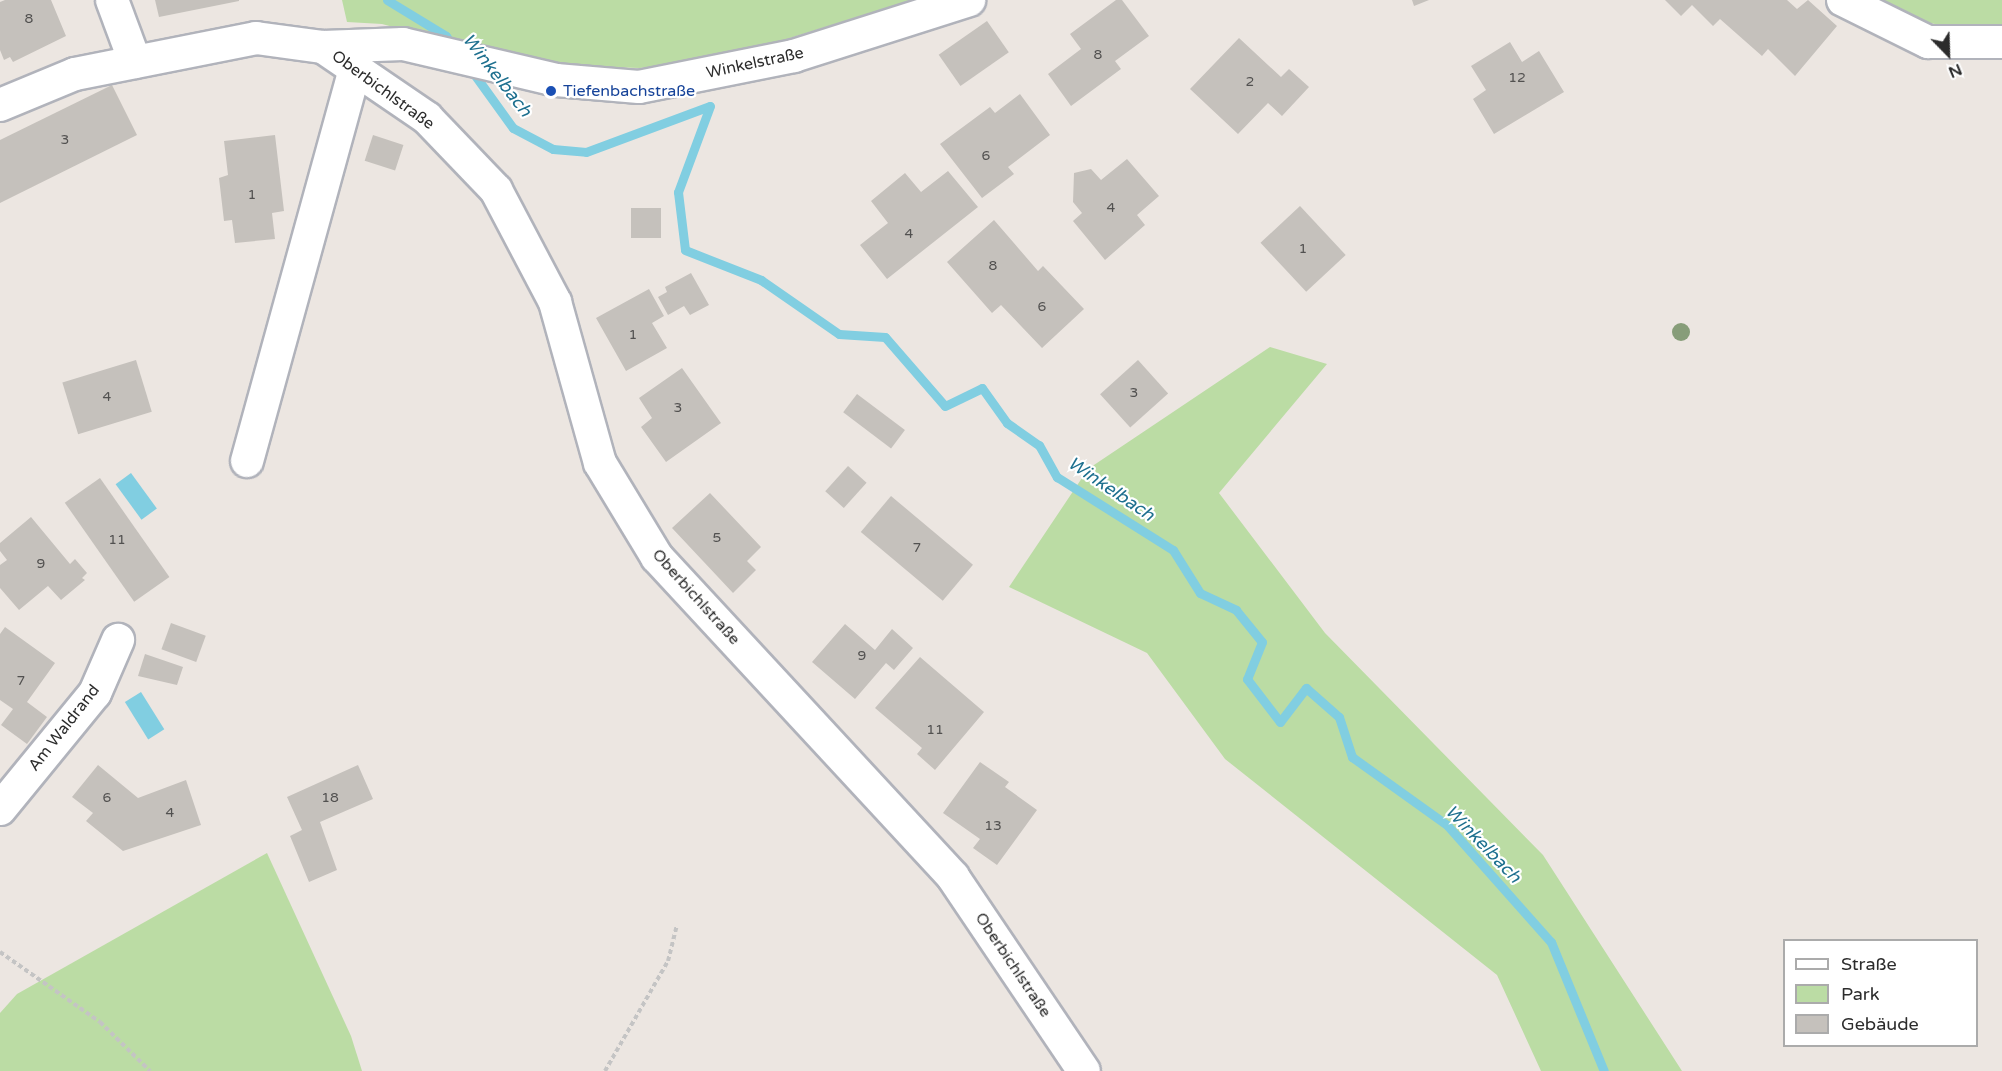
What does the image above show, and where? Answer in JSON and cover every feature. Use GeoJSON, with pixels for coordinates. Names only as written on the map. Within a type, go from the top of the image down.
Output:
{"type":"FeatureCollection","features":[{"type":"Feature","properties":{"kind":"street"},"geometry":{"type":"LineString","coordinates":[[112,0],[135,62]]}},
{"type":"Feature","properties":{"kind":"street","name":"Winkelstraße"},"geometry":{"type":"LineString","coordinates":[[323,47],[403,44],[556,80],[639,87],[794,56],[969,0]]}},
{"type":"Feature","properties":{"kind":"street"},"geometry":{"type":"LineString","coordinates":[[1843,0],[1928,42],[2002,42]]}},
{"type":"Feature","properties":{"kind":"street"},"geometry":{"type":"LineString","coordinates":[[0,105],[75,74],[256,38],[323,47]]}},
{"type":"Feature","properties":{"kind":"street","name":"Oberbichlstraße"},"geometry":{"type":"LineString","coordinates":[[323,47],[427,118],[496,190],[555,302],[600,463],[657,557],[953,877],[1084,1071]]}},
{"type":"Feature","properties":{"kind":"street"},"geometry":{"type":"LineString","coordinates":[[247,461],[355,69]]}},
{"type":"Feature","properties":{"kind":"street","name":"Am Waldrand"},"geometry":{"type":"LineString","coordinates":[[0,809],[95,693],[118,640]]}},
{"type":"Feature","properties":{"kind":"path"},"geometry":{"type":"LineString","coordinates":[[605,1071],[668,961],[677,925]]}},
{"type":"Feature","properties":{"kind":"path"},"geometry":{"type":"LineString","coordinates":[[0,952],[100,1022],[150,1071]]}},
{"type":"Feature","properties":{"kind":"green space"},"geometry":{"type":"Polygon","coordinates":[[[342,0],[912,0],[732,56],[640,68],[536,65],[382,24],[347,22],[342,0]]]}},
{"type":"Feature","properties":{"kind":"green space"},"geometry":{"type":"Polygon","coordinates":[[[1870,0],[2002,0],[2002,30],[1949,27],[1902,17],[1870,0]]]}},
{"type":"Feature","properties":{"kind":"green space"},"geometry":{"type":"Polygon","coordinates":[[[1270,347],[1327,364],[1219,493],[1325,633],[1543,855],[1682,1071],[1541,1071],[1497,975],[1225,759],[1147,653],[1009,587],[1088,469],[1270,347]]]}},
{"type":"Feature","properties":{"kind":"green space"},"geometry":{"type":"Polygon","coordinates":[[[267,853],[351,1036],[362,1071],[0,1071],[0,1013],[17,994],[267,853]]]}},
{"type":"Feature","properties":{"kind":"water"},"geometry":{"type":"Polygon","coordinates":[[[131,473],[157,509],[141,520],[116,484],[131,473]]]}},
{"type":"Feature","properties":{"kind":"water"},"geometry":{"type":"Polygon","coordinates":[[[141,692],[164,729],[148,739],[125,702],[141,692]]]}},
{"type":"Feature","properties":{"kind":"building"},"geometry":{"type":"Polygon","coordinates":[[[5,0],[51,0],[66,36],[13,62],[10,57],[4,60],[0,50],[0,2],[5,0]]]}},
{"type":"Feature","properties":{"kind":"building"},"geometry":{"type":"Polygon","coordinates":[[[155,0],[239,0],[239,1],[159,17],[155,0]]]}},
{"type":"Feature","properties":{"kind":"building"},"geometry":{"type":"Polygon","coordinates":[[[1116,0],[1122,0],[1149,36],[1115,61],[1121,69],[1071,106],[1048,74],[1081,49],[1070,34],[1116,0]]]}},
{"type":"Feature","properties":{"kind":"building"},"geometry":{"type":"Polygon","coordinates":[[[1412,0],[1429,0],[1414,6],[1412,0]]]}},
{"type":"Feature","properties":{"kind":"building"},"geometry":{"type":"Polygon","coordinates":[[[1665,0],[1787,0],[1797,9],[1808,0],[1837,26],[1795,76],[1768,49],[1762,56],[1720,19],[1713,26],[1692,5],[1681,16],[1665,0]]]}},
{"type":"Feature","properties":{"kind":"building"},"geometry":{"type":"Polygon","coordinates":[[[987,21],[1009,52],[960,86],[939,55],[987,21]]]}},
{"type":"Feature","properties":{"kind":"building"},"geometry":{"type":"Polygon","coordinates":[[[1239,38],[1281,77],[1289,69],[1309,87],[1282,116],[1268,103],[1238,134],[1190,89],[1239,38]]]}},
{"type":"Feature","properties":{"kind":"building"},"geometry":{"type":"Polygon","coordinates":[[[1510,42],[1522,62],[1539,51],[1564,92],[1494,134],[1473,99],[1486,90],[1471,66],[1510,42]]]}},
{"type":"Feature","properties":{"kind":"building"},"geometry":{"type":"Polygon","coordinates":[[[112,85],[137,135],[0,203],[0,140],[112,85]]]}},
{"type":"Feature","properties":{"kind":"building"},"geometry":{"type":"Polygon","coordinates":[[[1020,94],[1050,135],[1008,167],[1014,174],[982,198],[940,144],[990,107],[995,113],[1020,94]]]}},
{"type":"Feature","properties":{"kind":"building"},"geometry":{"type":"Polygon","coordinates":[[[275,135],[284,211],[272,213],[275,239],[235,243],[232,220],[224,221],[219,178],[228,175],[224,141],[275,135]]]}},
{"type":"Feature","properties":{"kind":"building"},"geometry":{"type":"Polygon","coordinates":[[[373,135],[403,145],[395,171],[365,161],[373,135]]]}},
{"type":"Feature","properties":{"kind":"building"},"geometry":{"type":"Polygon","coordinates":[[[1127,159],[1159,196],[1137,215],[1145,225],[1105,260],[1073,221],[1082,213],[1073,202],[1074,173],[1091,169],[1101,180],[1127,159]]]}},
{"type":"Feature","properties":{"kind":"building"},"geometry":{"type":"Polygon","coordinates":[[[948,171],[978,207],[887,279],[860,245],[888,223],[871,201],[905,173],[921,192],[948,171]]]}},
{"type":"Feature","properties":{"kind":"building"},"geometry":{"type":"Polygon","coordinates":[[[1300,206],[1346,255],[1306,292],[1261,243],[1300,206]]]}},
{"type":"Feature","properties":{"kind":"building"},"geometry":{"type":"Polygon","coordinates":[[[631,208],[661,208],[661,238],[631,238],[631,208]]]}},
{"type":"Feature","properties":{"kind":"building"},"geometry":{"type":"Polygon","coordinates":[[[994,220],[1038,271],[1043,266],[1084,309],[1042,348],[1001,305],[992,313],[947,262],[994,220]]]}},
{"type":"Feature","properties":{"kind":"building"},"geometry":{"type":"Polygon","coordinates":[[[691,273],[709,305],[690,315],[684,306],[668,315],[658,297],[667,292],[665,287],[691,273]]]}},
{"type":"Feature","properties":{"kind":"building"},"geometry":{"type":"Polygon","coordinates":[[[649,289],[664,316],[652,323],[667,348],[626,371],[596,318],[649,289]]]}},
{"type":"Feature","properties":{"kind":"building"},"geometry":{"type":"Polygon","coordinates":[[[136,360],[152,412],[78,434],[62,383],[136,360]]]}},
{"type":"Feature","properties":{"kind":"building"},"geometry":{"type":"Polygon","coordinates":[[[1138,360],[1168,393],[1130,428],[1100,394],[1138,360]]]}},
{"type":"Feature","properties":{"kind":"building"},"geometry":{"type":"Polygon","coordinates":[[[682,368],[721,423],[666,462],[641,427],[652,418],[639,398],[682,368]]]}},
{"type":"Feature","properties":{"kind":"building"},"geometry":{"type":"Polygon","coordinates":[[[857,394],[905,430],[891,448],[843,412],[857,394]]]}},
{"type":"Feature","properties":{"kind":"building"},"geometry":{"type":"Polygon","coordinates":[[[848,466],[867,483],[844,508],[825,491],[848,466]]]}},
{"type":"Feature","properties":{"kind":"building"},"geometry":{"type":"Polygon","coordinates":[[[100,478],[169,577],[134,602],[65,503],[100,478]]]}},
{"type":"Feature","properties":{"kind":"building"},"geometry":{"type":"Polygon","coordinates":[[[710,493],[761,547],[747,561],[756,570],[733,593],[672,528],[710,493]]]}},
{"type":"Feature","properties":{"kind":"building"},"geometry":{"type":"Polygon","coordinates":[[[891,496],[973,565],[943,601],[861,532],[891,496]]]}},
{"type":"Feature","properties":{"kind":"building"},"geometry":{"type":"Polygon","coordinates":[[[31,517],[70,564],[75,559],[87,573],[82,578],[85,580],[61,600],[48,586],[19,610],[0,588],[0,565],[7,560],[0,551],[0,543],[31,517]]]}},
{"type":"Feature","properties":{"kind":"building"},"geometry":{"type":"Polygon","coordinates":[[[171,623],[206,636],[196,662],[161,649],[171,623]]]}},
{"type":"Feature","properties":{"kind":"building"},"geometry":{"type":"Polygon","coordinates":[[[845,624],[875,650],[892,629],[913,648],[894,670],[886,663],[855,699],[812,662],[845,624]]]}},
{"type":"Feature","properties":{"kind":"building"},"geometry":{"type":"Polygon","coordinates":[[[5,627],[55,663],[27,702],[47,717],[27,744],[1,725],[13,709],[0,700],[0,634],[5,627]]]}},
{"type":"Feature","properties":{"kind":"building"},"geometry":{"type":"Polygon","coordinates":[[[145,654],[183,667],[177,685],[138,676],[145,654]]]}},
{"type":"Feature","properties":{"kind":"building"},"geometry":{"type":"Polygon","coordinates":[[[920,657],[984,712],[935,770],[917,754],[922,748],[875,708],[920,657]]]}},
{"type":"Feature","properties":{"kind":"building"},"geometry":{"type":"Polygon","coordinates":[[[980,762],[1009,782],[1005,787],[1037,810],[997,865],[973,848],[980,839],[943,813],[980,762]]]}},
{"type":"Feature","properties":{"kind":"building"},"geometry":{"type":"Polygon","coordinates":[[[98,765],[138,798],[186,780],[201,825],[123,851],[86,821],[93,813],[72,797],[98,765]]]}},
{"type":"Feature","properties":{"kind":"building"},"geometry":{"type":"Polygon","coordinates":[[[358,765],[373,799],[320,822],[337,870],[309,882],[290,836],[302,830],[287,797],[358,765]]]}},
{"type":"Feature","properties":{"kind":"waterway","name":"Winkelbach"},"geometry":{"type":"LineString","coordinates":[[387,0],[446,36],[453,46]]}},
{"type":"Feature","properties":{"kind":"waterway","name":"Winkelbach"},"geometry":{"type":"LineString","coordinates":[[469,67],[513,128],[553,149],[586,152],[710,106],[678,192],[685,250],[761,280],[839,334],[885,337],[945,406],[982,388],[1007,423],[1039,445],[1057,477],[1173,550],[1200,593],[1236,610],[1262,642],[1247,679],[1280,722],[1306,688],[1339,717],[1352,757],[1447,825],[1551,942],[1604,1071]]}},
{"type":"Feature","properties":{"kind":"place","name":"Tiefenbachstraße"},"geometry":{"type":"Point","coordinates":[551,91]}}]}
